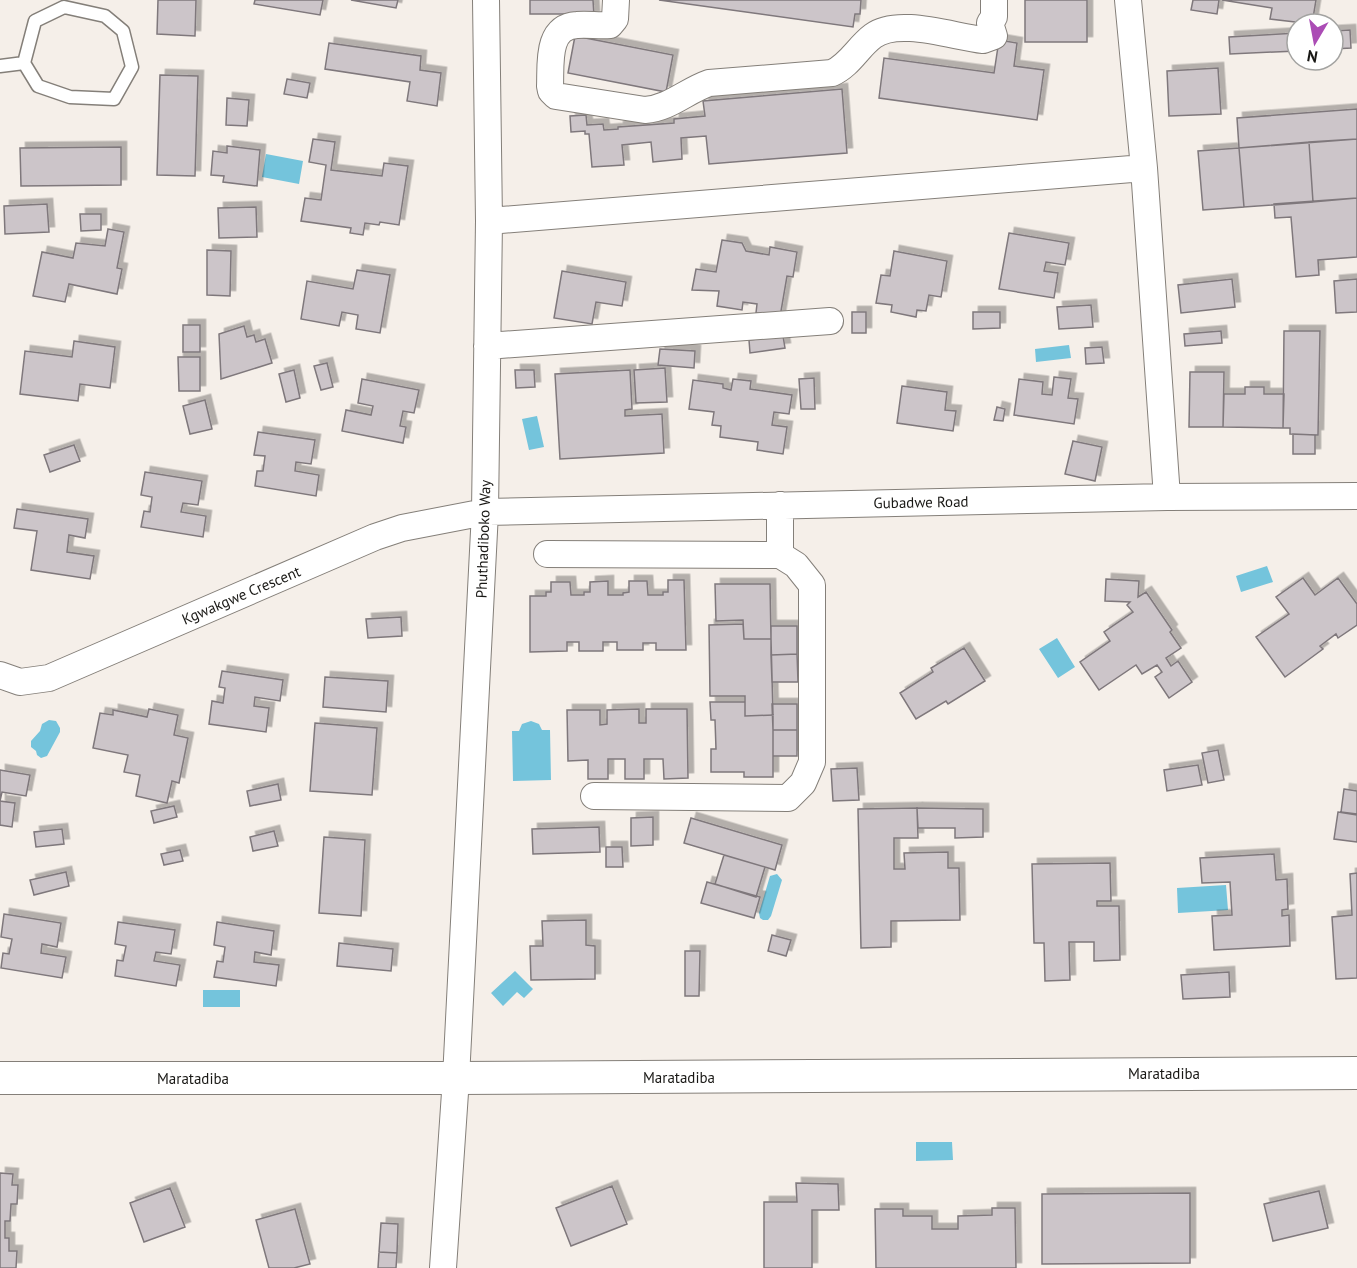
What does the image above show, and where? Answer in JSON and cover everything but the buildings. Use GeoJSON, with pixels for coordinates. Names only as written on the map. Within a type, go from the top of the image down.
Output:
{"type":"FeatureCollection","features":[{"type":"Feature","properties":{"kind":"street","name":"Phuthadiboko Way"},"geometry":{"type":"LineString","coordinates":[[443,1268],[456,1078],[485,512],[489,220],[486,0]]}},
{"type":"Feature","properties":{"kind":"street"},"geometry":{"type":"LineString","coordinates":[[616,0],[615,19],[610,25],[575,25],[566,28],[555,39],[552,46],[550,86],[556,96],[645,110],[656,109],[709,83],[832,73],[841,69],[874,35],[886,29],[901,27],[983,40],[994,36],[990,23],[994,17],[994,0]]}},
{"type":"Feature","properties":{"kind":"street"},"geometry":{"type":"LineString","coordinates":[[1128,0],[1144,168],[1167,498]]}},
{"type":"Feature","properties":{"kind":"street"},"geometry":{"type":"LineString","coordinates":[[489,220],[1144,168]]}},
{"type":"Feature","properties":{"kind":"street"},"geometry":{"type":"LineString","coordinates":[[487,346],[830,321]]}},
{"type":"Feature","properties":{"kind":"street","name":"Gubadwe Road"},"geometry":{"type":"LineString","coordinates":[[485,512],[1357,496]]}},
{"type":"Feature","properties":{"kind":"street"},"geometry":{"type":"LineString","coordinates":[[780,505],[780,555]]}},
{"type":"Feature","properties":{"kind":"street","name":"Kgwakgwe Crescent"},"geometry":{"type":"LineString","coordinates":[[0,675],[20,682],[49,678],[375,537],[402,528],[485,512]]}},
{"type":"Feature","properties":{"kind":"street"},"geometry":{"type":"LineString","coordinates":[[547,554],[780,555],[796,565],[812,585],[812,762],[802,783],[788,798],[594,796]]}},
{"type":"Feature","properties":{"kind":"street","name":"Maratadiba"},"geometry":{"type":"LineString","coordinates":[[0,1078],[456,1078],[1357,1072]]}},
{"type":"Feature","properties":{"kind":"lane"},"geometry":{"type":"LineString","coordinates":[[64,7],[105,16],[123,31],[132,68],[114,99],[70,97],[38,86],[24,63],[35,21],[64,7]]}},
{"type":"Feature","properties":{"kind":"lane"},"geometry":{"type":"LineString","coordinates":[[0,66],[24,63]]}},
{"type":"Feature","properties":{"kind":"water"},"geometry":{"type":"Polygon","coordinates":[[[266,154],[303,161],[299,184],[262,177],[266,154]]]}},
{"type":"Feature","properties":{"kind":"water"},"geometry":{"type":"Polygon","coordinates":[[[1069,345],[1071,358],[1036,362],[1035,349],[1069,345]]]}},
{"type":"Feature","properties":{"kind":"water"},"geometry":{"type":"Polygon","coordinates":[[[537,416],[544,447],[529,450],[522,419],[537,416]]]}},
{"type":"Feature","properties":{"kind":"water"},"geometry":{"type":"Polygon","coordinates":[[[1267,566],[1273,582],[1241,592],[1236,576],[1267,566]]]}},
{"type":"Feature","properties":{"kind":"water"},"geometry":{"type":"Polygon","coordinates":[[[1057,638],[1075,667],[1058,678],[1039,649],[1057,638]]]}},
{"type":"Feature","properties":{"kind":"water"},"geometry":{"type":"Polygon","coordinates":[[[49,720],[56,721],[60,732],[47,756],[41,758],[31,747],[31,741],[40,731],[42,724],[49,720]]]}},
{"type":"Feature","properties":{"kind":"water"},"geometry":{"type":"Polygon","coordinates":[[[531,721],[539,724],[542,730],[550,730],[551,780],[513,781],[512,731],[519,731],[522,724],[531,721]]]}},
{"type":"Feature","properties":{"kind":"water"},"geometry":{"type":"Polygon","coordinates":[[[777,874],[782,880],[771,916],[768,920],[763,920],[759,913],[770,876],[777,874]]]}},
{"type":"Feature","properties":{"kind":"water"},"geometry":{"type":"Polygon","coordinates":[[[1226,885],[1228,910],[1178,913],[1177,888],[1226,885]]]}},
{"type":"Feature","properties":{"kind":"water"},"geometry":{"type":"Polygon","coordinates":[[[515,971],[533,989],[524,998],[517,992],[503,1006],[491,993],[515,971]]]}},
{"type":"Feature","properties":{"kind":"water"},"geometry":{"type":"Polygon","coordinates":[[[203,990],[240,990],[240,1007],[203,1007],[203,990]]]}},
{"type":"Feature","properties":{"kind":"water"},"geometry":{"type":"Polygon","coordinates":[[[916,1142],[952,1142],[953,1160],[916,1161],[916,1142]]]}}]}
